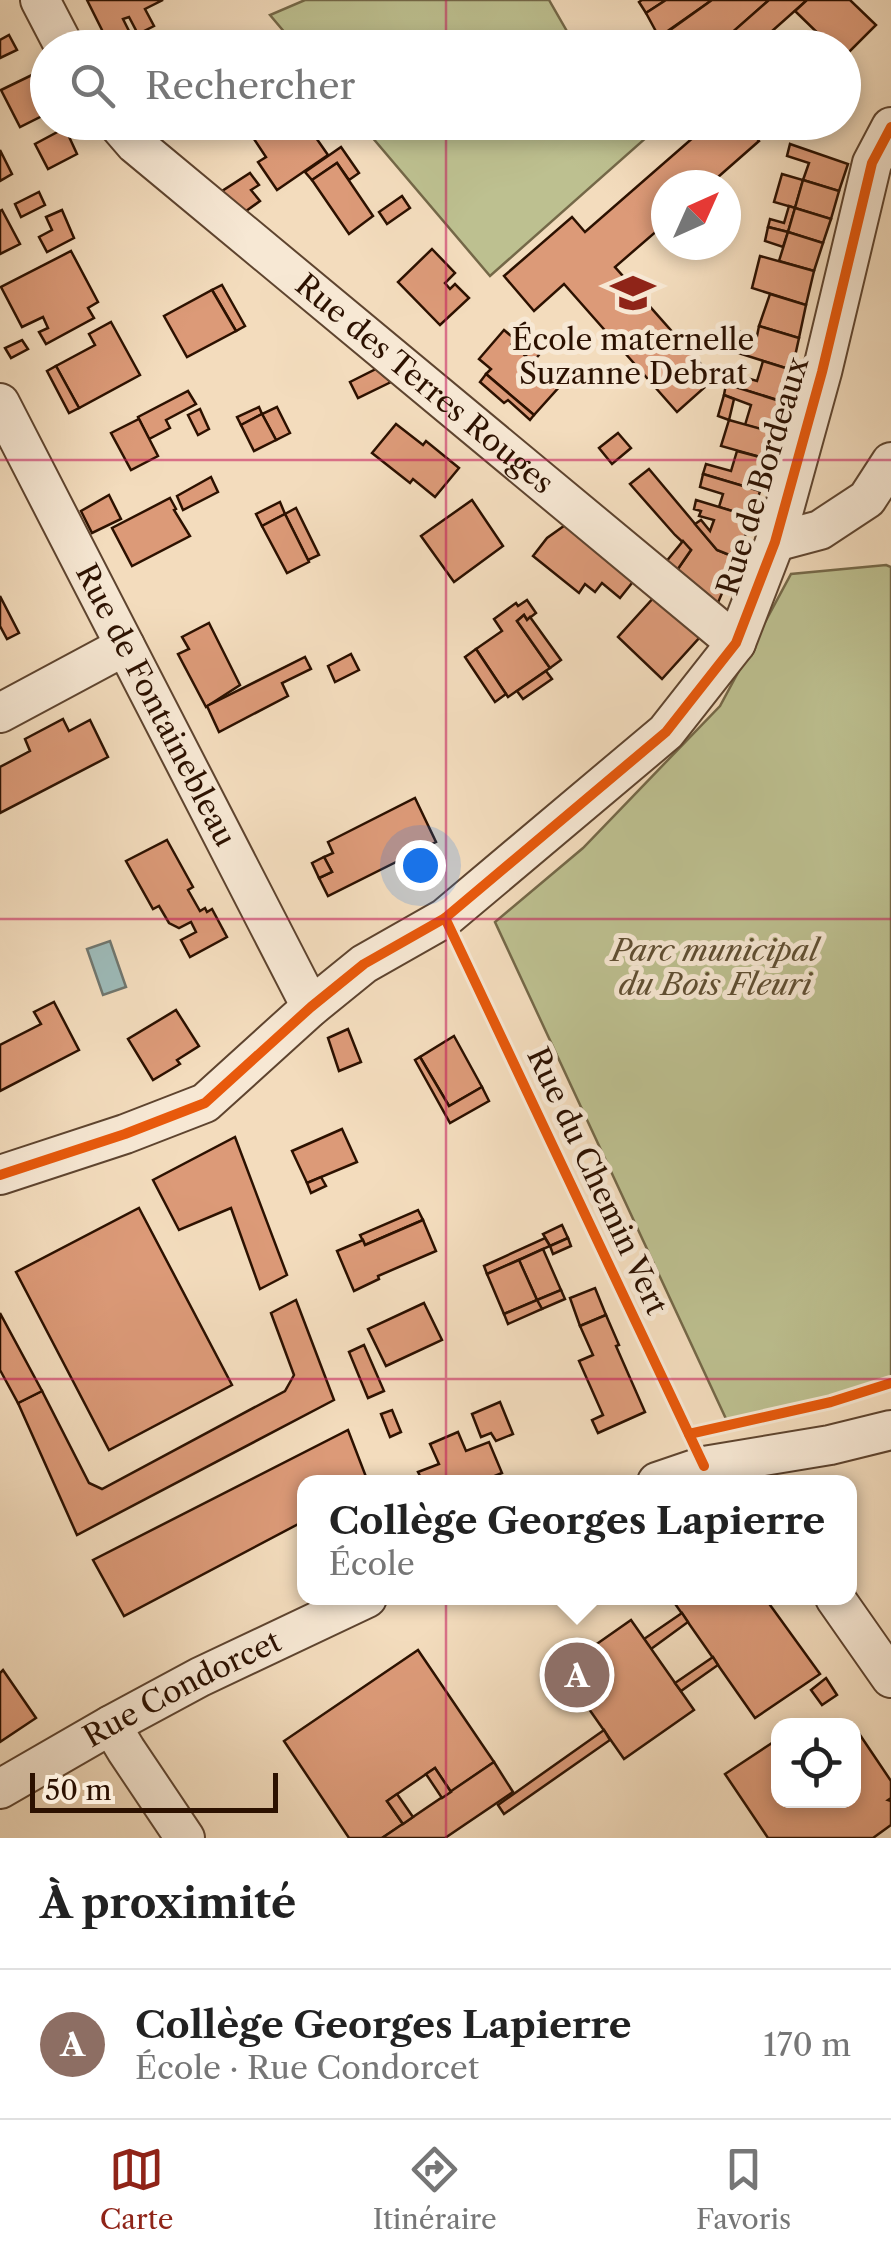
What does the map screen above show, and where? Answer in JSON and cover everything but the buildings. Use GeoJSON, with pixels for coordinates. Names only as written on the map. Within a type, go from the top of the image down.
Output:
{"type":"FeatureCollection","features":[{"type":"Feature","properties":{"kind":"street"},"geometry":{"type":"LineString","coordinates":[[40,0],[56,30]]}},
{"type":"Feature","properties":{"kind":"street","name":"Rue de Bordeaux"},"geometry":{"type":"LineString","coordinates":[[0,1175],[205,1103],[311,1006],[364,964],[445,918],[666,732],[736,643],[775,542],[822,372],[872,163],[891,127]]}},
{"type":"Feature","properties":{"kind":"street","name":"Rue des Terres Rouges"},"geometry":{"type":"LineString","coordinates":[[132,140],[736,643]]}},
{"type":"Feature","properties":{"kind":"street","name":"Rue de Fontainebleau"},"geometry":{"type":"LineString","coordinates":[[0,403],[311,1006]]}},
{"type":"Feature","properties":{"kind":"street"},"geometry":{"type":"LineString","coordinates":[[775,542],[820,530],[868,499],[891,462]]}},
{"type":"Feature","properties":{"kind":"street"},"geometry":{"type":"LineString","coordinates":[[0,713],[125,646]]}},
{"type":"Feature","properties":{"kind":"street"},"geometry":{"type":"LineString","coordinates":[[678,1475],[704,1466],[752,1470],[891,1430]]}},
{"type":"Feature","properties":{"kind":"street","name":"Rue Condorcet"},"geometry":{"type":"LineString","coordinates":[[0,1789],[200,1677],[351,1605]]}},
{"type":"Feature","properties":{"kind":"street"},"geometry":{"type":"LineString","coordinates":[[845,1605],[876,1626],[891,1678]]}},
{"type":"Feature","properties":{"kind":"street"},"geometry":{"type":"LineString","coordinates":[[111,1724],[185,1838]]}},
{"type":"Feature","properties":{"kind":"green space"},"geometry":{"type":"Polygon","coordinates":[[[305,0],[549,0],[566,30],[283,30],[270,15],[305,0]]]}},
{"type":"Feature","properties":{"kind":"green space"},"geometry":{"type":"Polygon","coordinates":[[[374,140],[644,140],[490,276],[374,140]]]}},
{"type":"Feature","properties":{"kind":"green space","name":"Parc municipal du Bois Fleuri"},"geometry":{"type":"Polygon","coordinates":[[[891,567],[891,1379],[759,1422],[727,1421],[495,922],[583,848],[720,706],[791,574],[891,567]]]}},
{"type":"Feature","properties":{"kind":"water"},"geometry":{"type":"Polygon","coordinates":[[[110,941],[126,987],[103,995],[87,949],[110,941]]]}},
{"type":"Feature","properties":{"kind":"cycle path"},"geometry":{"type":"LineString","coordinates":[[0,1175],[205,1103],[364,964],[445,918],[666,732],[736,643],[775,542],[822,372],[872,163],[891,127]]}},
{"type":"Feature","properties":{"kind":"cycle path","name":"Rue du Chemin Vert"},"geometry":{"type":"LineString","coordinates":[[445,918],[704,1466]]}},
{"type":"Feature","properties":{"kind":"cycle path"},"geometry":{"type":"LineString","coordinates":[[689,1434],[831,1402],[891,1383]]}},
{"type":"Feature","properties":{"kind":"place","name":"École maternelle Suzanne Debrat"},"geometry":{"type":"Point","coordinates":[633,293]}},
{"type":"Feature","properties":{"kind":"place","name":"Collège Georges Lapierre"},"geometry":{"type":"Point","coordinates":[577,1675]}}]}
